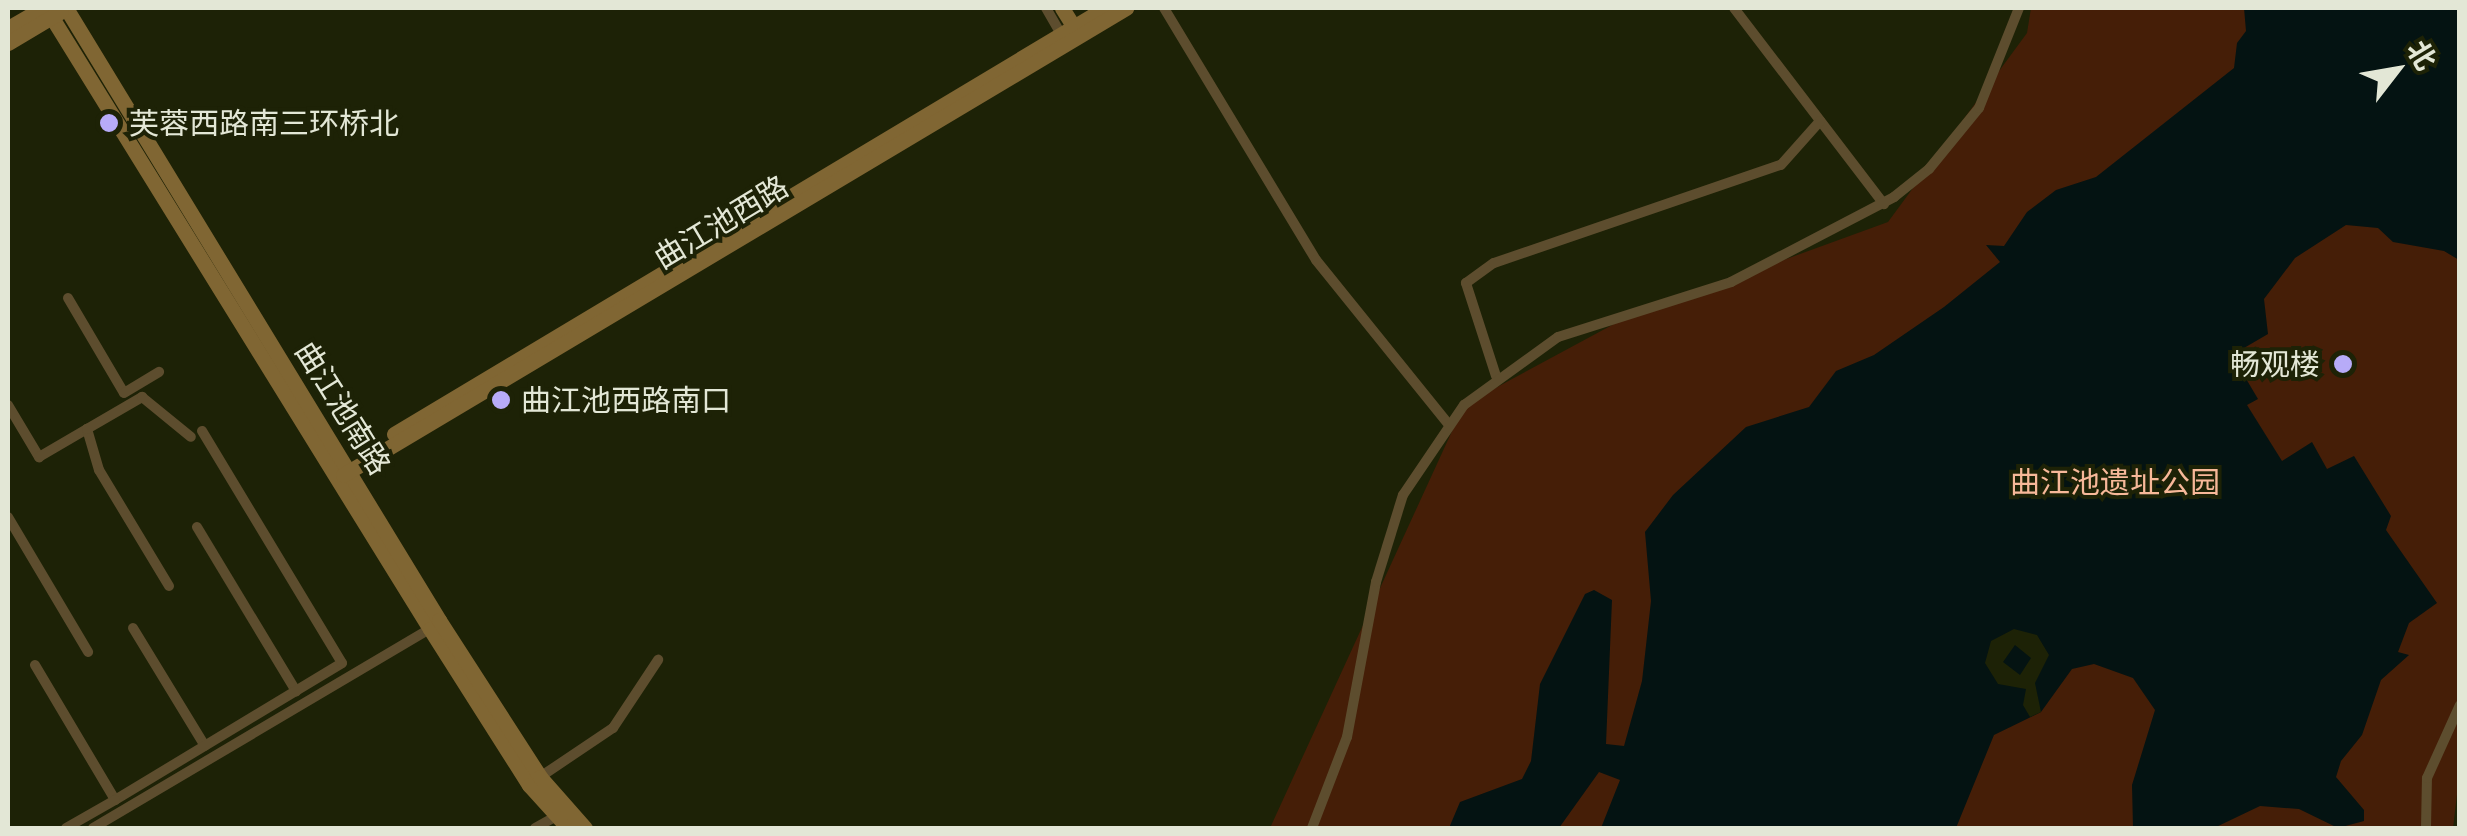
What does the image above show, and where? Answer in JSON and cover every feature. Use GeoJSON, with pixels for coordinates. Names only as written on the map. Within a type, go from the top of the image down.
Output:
{"type":"FeatureCollection","features":[{"type":"Feature","properties":{"kind":"main road"},"geometry":{"type":"LineString","coordinates":[[1062,8],[1085,22]]}},
{"type":"Feature","properties":{"kind":"main road","name":"曲江池西路"},"geometry":{"type":"LineString","coordinates":[[342,470],[1085,22],[1126,8]]}},
{"type":"Feature","properties":{"kind":"main road"},"geometry":{"type":"LineString","coordinates":[[8,28],[57,9]]}},
{"type":"Feature","properties":{"kind":"main road"},"geometry":{"type":"LineString","coordinates":[[8,43],[57,9]]}},
{"type":"Feature","properties":{"kind":"main road","name":"曲江池南路"},"geometry":{"type":"LineString","coordinates":[[57,9],[342,470],[540,777],[585,828]]}},
{"type":"Feature","properties":{"kind":"main road","name":"曲江池南路"},"geometry":{"type":"LineString","coordinates":[[342,470],[430,629],[529,785],[562,822]]}},
{"type":"Feature","properties":{"kind":"street"},"geometry":{"type":"LineString","coordinates":[[1046,8],[1085,22]]}},
{"type":"Feature","properties":{"kind":"street"},"geometry":{"type":"LineString","coordinates":[[1164,8],[1316,260],[1449,425]]}},
{"type":"Feature","properties":{"kind":"street"},"geometry":{"type":"LineString","coordinates":[[1734,8],[1884,204]]}},
{"type":"Feature","properties":{"kind":"street"},"geometry":{"type":"LineString","coordinates":[[1312,828],[1347,737],[1376,582],[1403,495],[1449,425],[1496,376],[1558,337],[1731,282],[1884,204],[1929,170],[1979,108],[2019,8]]}},
{"type":"Feature","properties":{"kind":"street"},"geometry":{"type":"LineString","coordinates":[[1496,376],[1466,282],[1494,263],[1781,166],[1820,120]]}},
{"type":"Feature","properties":{"kind":"street"},"geometry":{"type":"LineString","coordinates":[[68,298],[124,393],[159,372]]}},
{"type":"Feature","properties":{"kind":"street"},"geometry":{"type":"LineString","coordinates":[[8,405],[39,456],[142,397],[197,434],[342,664],[66,828]]}},
{"type":"Feature","properties":{"kind":"street"},"geometry":{"type":"LineString","coordinates":[[87,428],[100,470],[169,586]]}},
{"type":"Feature","properties":{"kind":"street"},"geometry":{"type":"LineString","coordinates":[[8,517],[88,652]]}},
{"type":"Feature","properties":{"kind":"street"},"geometry":{"type":"LineString","coordinates":[[197,526],[296,691]]}},
{"type":"Feature","properties":{"kind":"street"},"geometry":{"type":"LineString","coordinates":[[133,628],[206,746]]}},
{"type":"Feature","properties":{"kind":"street"},"geometry":{"type":"LineString","coordinates":[[93,828],[430,629]]}},
{"type":"Feature","properties":{"kind":"street"},"geometry":{"type":"LineString","coordinates":[[540,777],[613,728],[658,660]]}},
{"type":"Feature","properties":{"kind":"street"},"geometry":{"type":"LineString","coordinates":[[35,665],[115,800]]}},
{"type":"Feature","properties":{"kind":"street"},"geometry":{"type":"LineString","coordinates":[[2426,828],[2427,778],[2460,705]]}},
{"type":"Feature","properties":{"kind":"street"},"geometry":{"type":"LineString","coordinates":[[534,828],[562,822]]}},
{"type":"Feature","properties":{"kind":"green space","name":"曲江池遗址公园"},"geometry":{"type":"Polygon","coordinates":[[[2031,8],[2459,8],[2460,769],[2453,828],[1270,828],[1464,405],[1627,317],[1888,222],[2027,33],[2031,8]]]}},
{"type":"Feature","properties":{"kind":"shaded area"},"geometry":{"type":"Polygon","coordinates":[[[2244,8],[2459,8],[2459,260],[2444,251],[2393,242],[2378,228],[2346,225],[2295,258],[2264,299],[2268,334],[2232,355],[2258,399],[2247,405],[2282,461],[2312,442],[2327,469],[2354,456],[2391,516],[2386,530],[2437,603],[2409,623],[2398,652],[2409,655],[2381,680],[2362,735],[2341,761],[2336,777],[2364,810],[2364,821],[2338,828],[2299,809],[2260,806],[2214,828],[2133,828],[2132,785],[2155,710],[2133,678],[2094,664],[2072,669],[2041,712],[1994,735],[1956,828],[1601,828],[1620,780],[1599,772],[1559,828],[1449,828],[1460,802],[1522,779],[1531,761],[1540,684],[1585,594],[1594,590],[1612,600],[1606,744],[1624,746],[1642,681],[1651,601],[1645,532],[1673,495],[1746,427],[1809,407],[1836,371],[1874,355],[1944,307],[2000,262],[1986,245],[2004,246],[2027,212],[2056,190],[2096,177],[2234,68],[2237,43],[2246,31],[2244,8]]]}},
{"type":"Feature","properties":{"kind":"pier"},"geometry":{"type":"Polygon","coordinates":[[[2014,629],[2037,635],[2049,655],[2035,683],[2041,712],[2030,717],[2023,705],[2026,689],[1998,684],[1985,663],[1991,641],[2014,629]],[[2015,645],[2003,662],[2020,675],[2031,658],[2015,645]]]}},
{"type":"Feature","properties":{"kind":"place","name":"芙蓉西路南三环桥北"},"geometry":{"type":"Point","coordinates":[109,123]}},
{"type":"Feature","properties":{"kind":"place","name":"畅观楼"},"geometry":{"type":"Point","coordinates":[2343,364]}},
{"type":"Feature","properties":{"kind":"place","name":"曲江池西路南口"},"geometry":{"type":"Point","coordinates":[501,400]}}]}
